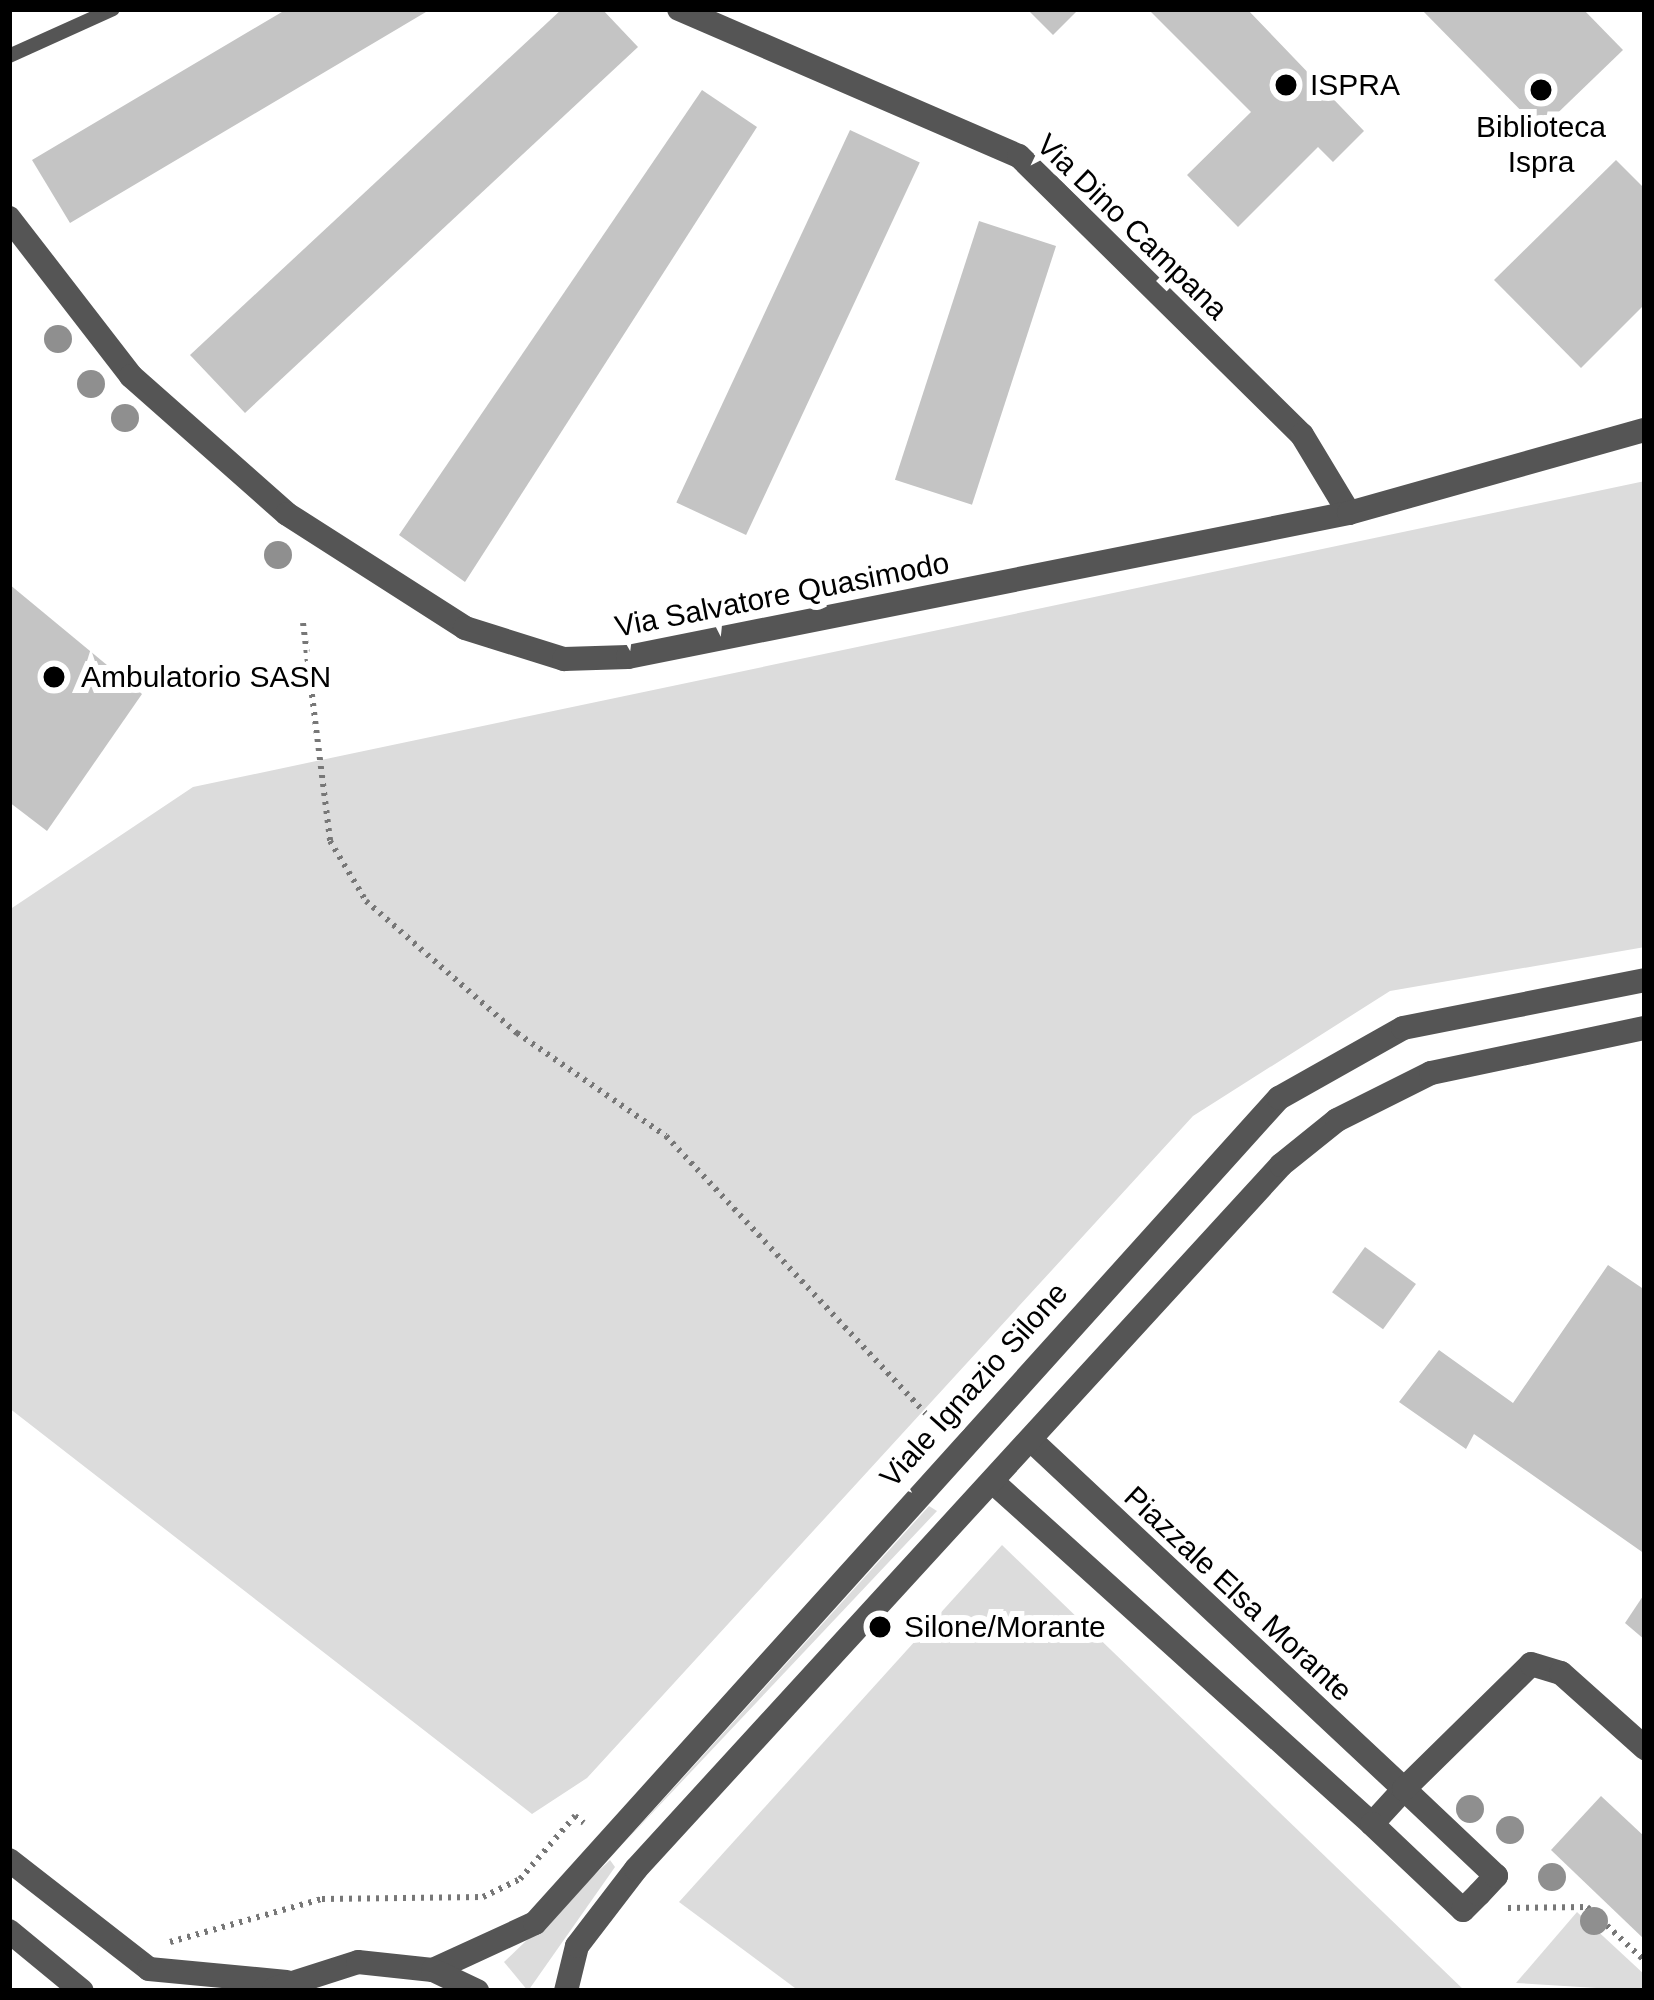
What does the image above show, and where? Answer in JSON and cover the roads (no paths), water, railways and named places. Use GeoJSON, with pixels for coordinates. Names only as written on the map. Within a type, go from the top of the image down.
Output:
{"type":"FeatureCollection","features":[{"type":"Feature","properties":{"kind":"street","name":"Via Dino Campana"},"geometry":{"type":"LineString","coordinates":[[679,9],[1019,156],[1302,436],[1349,513]]}},
{"type":"Feature","properties":{"kind":"street","name":"Via Salvatore Quasimodo"},"geometry":{"type":"LineString","coordinates":[[9,218],[115,360],[226,466],[381,582],[538,654],[628,657],[1349,513],[1645,430]]}},
{"type":"Feature","properties":{"kind":"street","name":"Viale Ignazio Silone"},"geometry":{"type":"LineString","coordinates":[[433,1970],[535,1923],[1279,1099],[1402,1028],[1645,980]]}},
{"type":"Feature","properties":{"kind":"street"},"geometry":{"type":"LineString","coordinates":[[566,1991],[595,1917],[994,1483],[1249,1195],[1337,1120],[1454,1064],[1645,1028]]}},
{"type":"Feature","properties":{"kind":"street","name":"Piazzale Elsa Morante"},"geometry":{"type":"LineString","coordinates":[[1032,1441],[1496,1876],[1463,1910],[1372,1824]]}},
{"type":"Feature","properties":{"kind":"street"},"geometry":{"type":"LineString","coordinates":[[994,1483],[1372,1824],[1514,1673],[1531,1664],[1561,1673],[1645,1748]]}},
{"type":"Feature","properties":{"kind":"street"},"geometry":{"type":"LineString","coordinates":[[9,1860],[149,1969],[278,1986],[358,1961],[433,1970],[477,1991]]}},
{"type":"Feature","properties":{"kind":"street"},"geometry":{"type":"LineString","coordinates":[[9,1931],[82,1991]]}},
{"type":"Feature","properties":{"kind":"lane"},"geometry":{"type":"LineString","coordinates":[[9,56],[113,9]]}},
{"type":"Feature","properties":{"kind":"place","name":"ISPRA"},"geometry":{"type":"Point","coordinates":[1286,85]}},
{"type":"Feature","properties":{"kind":"place","name":"Biblioteca Ispra"},"geometry":{"type":"Point","coordinates":[1541,90]}},
{"type":"Feature","properties":{"kind":"place","name":"Ambulatorio SASN"},"geometry":{"type":"Point","coordinates":[54,677]}},
{"type":"Feature","properties":{"kind":"place","name":"Silone/Morante"},"geometry":{"type":"Point","coordinates":[880,1627]}}]}
